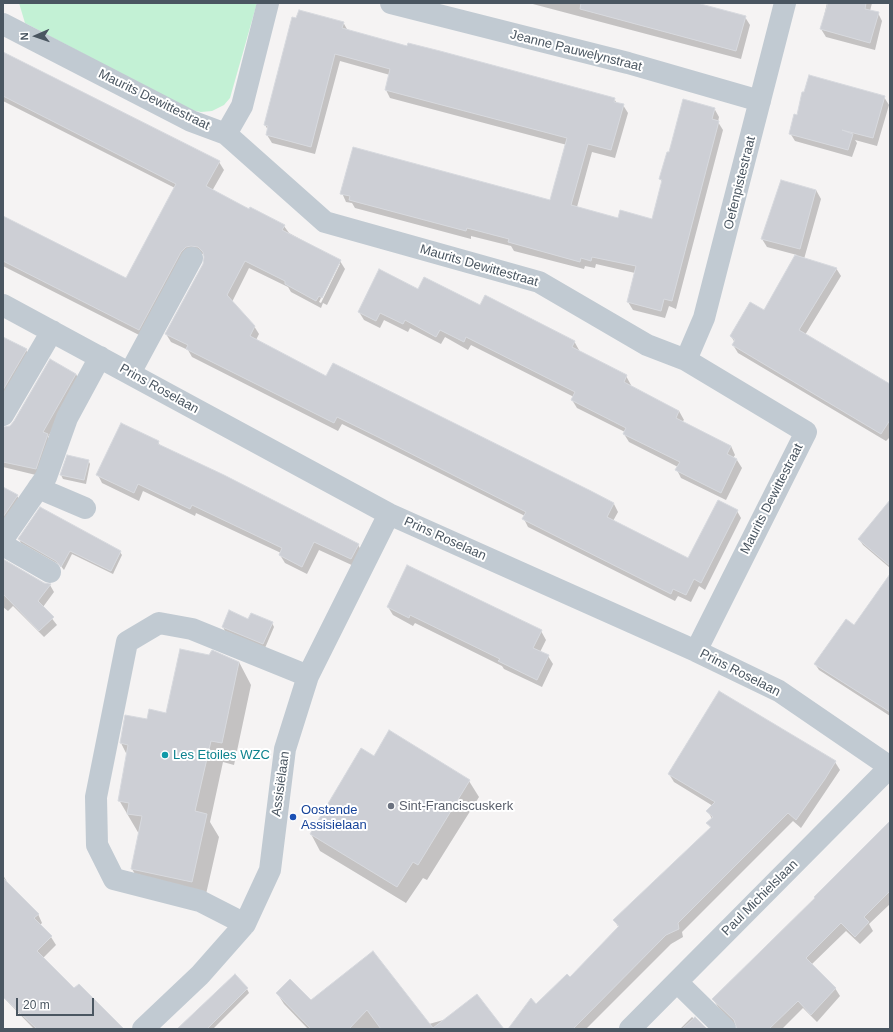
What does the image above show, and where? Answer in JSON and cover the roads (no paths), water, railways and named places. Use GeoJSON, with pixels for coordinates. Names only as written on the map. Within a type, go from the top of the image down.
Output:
{"type":"FeatureCollection","features":[{"type":"Feature","properties":{"kind":"street"},"geometry":{"type":"LineString","coordinates":[[226,134],[242,106],[268,3]]}},
{"type":"Feature","properties":{"kind":"street","name":"Jeanne Pauwelynstraat"},"geometry":{"type":"LineString","coordinates":[[391,3],[628,63],[760,101]]}},
{"type":"Feature","properties":{"kind":"street","name":"Oefenpistestraat"},"geometry":{"type":"LineString","coordinates":[[686,360],[704,318],[785,3]]}},
{"type":"Feature","properties":{"kind":"street","name":"Maurits Dewittestraat"},"geometry":{"type":"LineString","coordinates":[[3,24],[191,121],[226,134],[325,222],[538,282],[647,345],[686,360],[806,432],[696,651]]}},
{"type":"Feature","properties":{"kind":"street"},"geometry":{"type":"LineString","coordinates":[[130,373],[192,258]]}},
{"type":"Feature","properties":{"kind":"street","name":"Prins Roselaan"},"geometry":{"type":"LineString","coordinates":[[6,312],[52,331],[389,514],[696,651],[778,691],[890,767]]}},
{"type":"Feature","properties":{"kind":"street"},"geometry":{"type":"LineString","coordinates":[[3,415],[52,331]]}},
{"type":"Feature","properties":{"kind":"street"},"geometry":{"type":"LineString","coordinates":[[3,539],[46,477],[67,418],[100,357]]}},
{"type":"Feature","properties":{"kind":"street"},"geometry":{"type":"LineString","coordinates":[[38,488],[85,508]]}},
{"type":"Feature","properties":{"kind":"street","name":"Assisiëlaan"},"geometry":{"type":"LineString","coordinates":[[143,1029],[200,975],[245,924],[270,870],[284,749],[308,676],[389,514]]}},
{"type":"Feature","properties":{"kind":"street"},"geometry":{"type":"LineString","coordinates":[[3,545],[50,572]]}},
{"type":"Feature","properties":{"kind":"street"},"geometry":{"type":"LineString","coordinates":[[245,924],[200,901],[114,879],[97,845],[96,797],[127,642],[159,623],[192,629],[308,676]]}},
{"type":"Feature","properties":{"kind":"street","name":"Paul Michielslaan"},"geometry":{"type":"LineString","coordinates":[[630,1029],[890,767]]}},
{"type":"Feature","properties":{"kind":"street"},"geometry":{"type":"LineString","coordinates":[[677,982],[725,1029]]}},
{"type":"Feature","properties":{"kind":"place","name":"Les Etoiles WZC"},"geometry":{"type":"Point","coordinates":[165,755]}},
{"type":"Feature","properties":{"kind":"place","name":"Sint-Franciscuskerk"},"geometry":{"type":"Point","coordinates":[391,806]}},
{"type":"Feature","properties":{"kind":"place","name":"Oostende Assisielaan"},"geometry":{"type":"Point","coordinates":[293,817]}}]}
